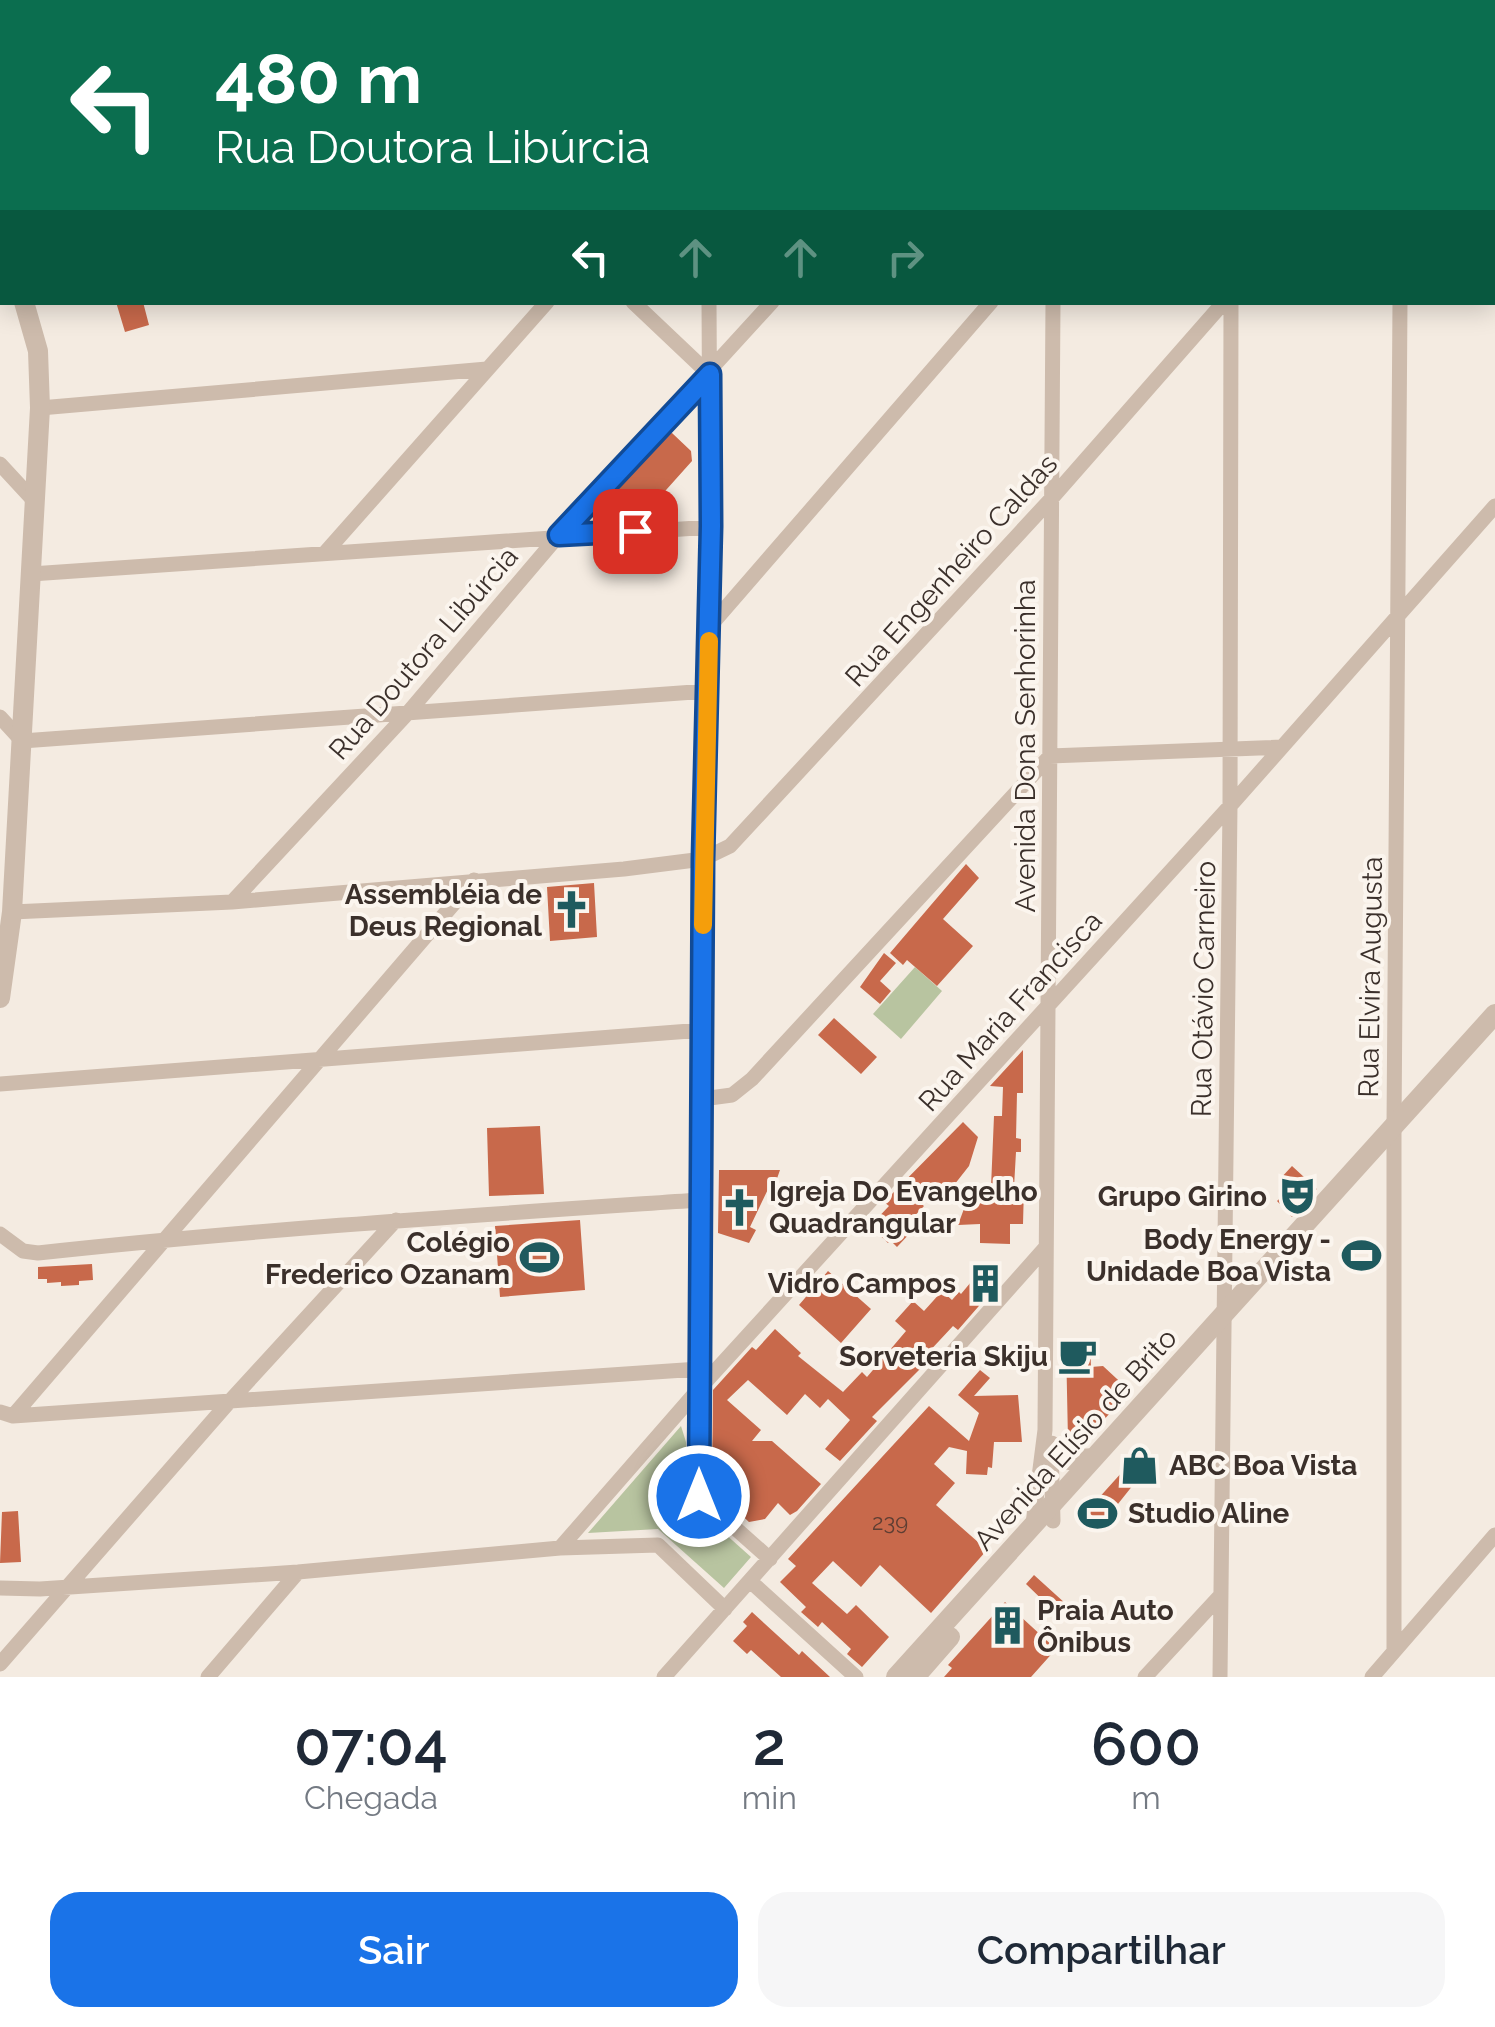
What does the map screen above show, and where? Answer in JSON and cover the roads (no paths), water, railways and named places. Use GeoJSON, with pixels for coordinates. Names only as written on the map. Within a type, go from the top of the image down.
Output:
{"type":"FeatureCollection","features":[{"type":"Feature","properties":{"kind":"street"},"geometry":{"type":"LineString","coordinates":[[0,998],[12,912],[40,408],[38,351],[25,305]]}},
{"type":"Feature","properties":{"kind":"street"},"geometry":{"type":"LineString","coordinates":[[324,554],[544,305]]}},
{"type":"Feature","properties":{"kind":"street"},"geometry":{"type":"LineString","coordinates":[[636,305],[710,374]]}},
{"type":"Feature","properties":{"kind":"street"},"geometry":{"type":"LineString","coordinates":[[709,305],[711,526],[703,859],[699,1496],[770,1559]]}},
{"type":"Feature","properties":{"kind":"street","name":"Rua Doutora Libúrcia"},"geometry":{"type":"LineString","coordinates":[[232,902],[406,715],[559,535],[769,305]]}},
{"type":"Feature","properties":{"kind":"street"},"geometry":{"type":"LineString","coordinates":[[710,626],[989,305]]}},
{"type":"Feature","properties":{"kind":"street","name":"Avenida Dona Senhorinha"},"geometry":{"type":"LineString","coordinates":[[1046,1517],[1053,305]]}},
{"type":"Feature","properties":{"kind":"street","name":"Rua Engenheiro Caldas"},"geometry":{"type":"LineString","coordinates":[[703,859],[730,846],[755,821],[1225,305]]}},
{"type":"Feature","properties":{"kind":"street","name":"Rua Otávio Carneiro"},"geometry":{"type":"LineString","coordinates":[[1220,1677],[1230,806],[1228,305]]}},
{"type":"Feature","properties":{"kind":"street","name":"Rua Elvira Augusta"},"geometry":{"type":"LineString","coordinates":[[1394,1651],[1400,305]]}},
{"type":"Feature","properties":{"kind":"street"},"geometry":{"type":"LineString","coordinates":[[40,408],[487,369]]}},
{"type":"Feature","properties":{"kind":"street"},"geometry":{"type":"LineString","coordinates":[[0,464],[36,503]]}},
{"type":"Feature","properties":{"kind":"street","name":"Rua Maria Francisca"},"geometry":{"type":"LineString","coordinates":[[560,1548],[698,1390],[1230,806],[1495,506]]}},
{"type":"Feature","properties":{"kind":"street"},"geometry":{"type":"LineString","coordinates":[[32,574],[711,526]]}},
{"type":"Feature","properties":{"kind":"street"},"geometry":{"type":"LineString","coordinates":[[22,742],[708,691]]}},
{"type":"Feature","properties":{"kind":"street"},"geometry":{"type":"LineString","coordinates":[[0,718],[22,742]]}},
{"type":"Feature","properties":{"kind":"street"},"geometry":{"type":"LineString","coordinates":[[702,1099],[732,1096],[743,1088],[1050,756],[1282,746]]}},
{"type":"Feature","properties":{"kind":"street"},"geometry":{"type":"LineString","coordinates":[[0,891],[14,848]]}},
{"type":"Feature","properties":{"kind":"street"},"geometry":{"type":"LineString","coordinates":[[12,912],[232,902],[703,859]]}},
{"type":"Feature","properties":{"kind":"street"},"geometry":{"type":"LineString","coordinates":[[6,1414],[474,880]]}},
{"type":"Feature","properties":{"kind":"street","name":"Avenida Elísio de Brito"},"geometry":{"type":"LineString","coordinates":[[1394,1136],[1495,1014]]}},
{"type":"Feature","properties":{"kind":"street"},"geometry":{"type":"LineString","coordinates":[[0,1084],[703,1030]]}},
{"type":"Feature","properties":{"kind":"street","name":"Avenida Elísio de Brito"},"geometry":{"type":"LineString","coordinates":[[896,1677],[1394,1136],[1495,1034]]}},
{"type":"Feature","properties":{"kind":"street"},"geometry":{"type":"LineString","coordinates":[[0,1234],[23,1250],[38,1253],[396,1220],[699,1200]]}},
{"type":"Feature","properties":{"kind":"street"},"geometry":{"type":"LineString","coordinates":[[0,1664],[396,1220]]}},
{"type":"Feature","properties":{"kind":"street"},"geometry":{"type":"LineString","coordinates":[[664,1677],[1046,1248]]}},
{"type":"Feature","properties":{"kind":"street","name":"Avenida Elísio de Brito"},"geometry":{"type":"LineString","coordinates":[[915,1677],[1093,1458],[1224,1323]]}},
{"type":"Feature","properties":{"kind":"street"},"geometry":{"type":"LineString","coordinates":[[6,1414],[699,1369]]}},
{"type":"Feature","properties":{"kind":"street"},"geometry":{"type":"LineString","coordinates":[[1048,1438],[1069,1460],[1093,1458]]}},
{"type":"Feature","properties":{"kind":"street","name":"Avenida Dona Senhorinha"},"geometry":{"type":"LineString","coordinates":[[1046,1517],[1048,1438]]}},
{"type":"Feature","properties":{"kind":"street"},"geometry":{"type":"LineString","coordinates":[[1372,1677],[1495,1535]]}},
{"type":"Feature","properties":{"kind":"street"},"geometry":{"type":"LineString","coordinates":[[0,1588],[298,1572],[560,1548],[658,1545],[725,1609]]}},
{"type":"Feature","properties":{"kind":"street"},"geometry":{"type":"LineString","coordinates":[[208,1677],[298,1572]]}},
{"type":"Feature","properties":{"kind":"street"},"geometry":{"type":"LineString","coordinates":[[750,1581],[856,1677]]}},
{"type":"Feature","properties":{"kind":"street"},"geometry":{"type":"LineString","coordinates":[[1145,1677],[1220,1597]]}},
{"type":"Feature","properties":{"kind":"place","name":"Assembléia de Deus Regional"},"geometry":{"type":"Point","coordinates":[572,910]}},
{"type":"Feature","properties":{"kind":"place","name":"Grupo Girino"},"geometry":{"type":"Point","coordinates":[1297,1196]}},
{"type":"Feature","properties":{"kind":"place","name":"Igreja Do Evangelho Quadrangular"},"geometry":{"type":"Point","coordinates":[739,1207]}},
{"type":"Feature","properties":{"kind":"place","name":"Body Energy - Unidade Boa Vista"},"geometry":{"type":"Point","coordinates":[1361,1255]}},
{"type":"Feature","properties":{"kind":"place","name":"Colégio Frederico Ozanam"},"geometry":{"type":"Point","coordinates":[540,1258]}},
{"type":"Feature","properties":{"kind":"place","name":"Vidro Campos"},"geometry":{"type":"Point","coordinates":[986,1283]}},
{"type":"Feature","properties":{"kind":"place","name":"Sorveteria Skiju"},"geometry":{"type":"Point","coordinates":[1078,1356]}},
{"type":"Feature","properties":{"kind":"place","name":"ABC Boa Vista"},"geometry":{"type":"Point","coordinates":[1139,1465]}},
{"type":"Feature","properties":{"kind":"place","name":"Studio Aline"},"geometry":{"type":"Point","coordinates":[1098,1513]}},
{"type":"Feature","properties":{"kind":"place","name":"Praia Auto Ônibus"},"geometry":{"type":"Point","coordinates":[1007,1626]}}]}
